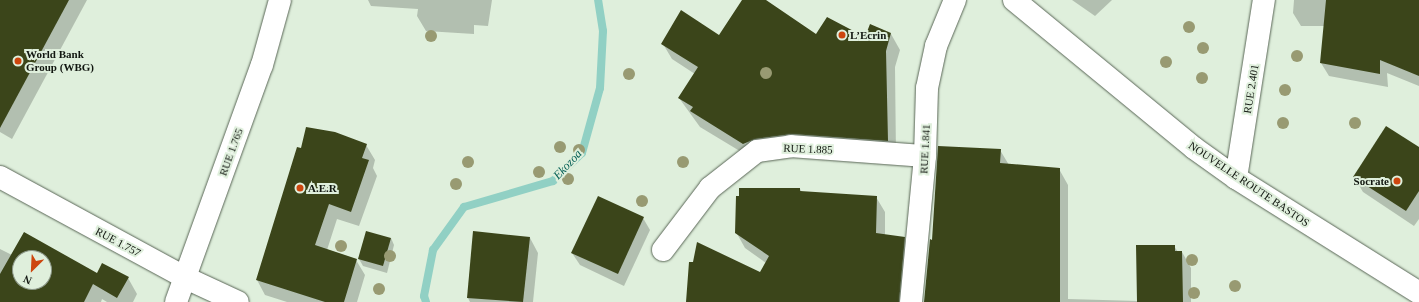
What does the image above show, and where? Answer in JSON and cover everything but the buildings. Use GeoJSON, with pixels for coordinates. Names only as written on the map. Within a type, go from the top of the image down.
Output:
{"type":"FeatureCollection","features":[{"type":"Feature","properties":{"kind":"street","name":"RUE 1.765"},"geometry":{"type":"LineString","coordinates":[[176,302],[186,278],[262,65],[280,0]]}},
{"type":"Feature","properties":{"kind":"street","name":"RUE 1.841"},"geometry":{"type":"LineString","coordinates":[[911,302],[925,156],[927,88],[936,46],[955,0]]}},
{"type":"Feature","properties":{"kind":"street","name":"NOUVELLE ROUTE BASTOS"},"geometry":{"type":"LineString","coordinates":[[1014,0],[1194,148],[1236,178],[1419,294]]}},
{"type":"Feature","properties":{"kind":"street","name":"RUE 2.401"},"geometry":{"type":"LineString","coordinates":[[1236,178],[1264,0]]}},
{"type":"Feature","properties":{"kind":"street","name":"RUE 1.885"},"geometry":{"type":"LineString","coordinates":[[663,250],[710,188],[757,151],[791,146],[925,156]]}},
{"type":"Feature","properties":{"kind":"street","name":"RUE 1.757"},"geometry":{"type":"LineString","coordinates":[[0,177],[186,278],[238,302]]}},
{"type":"Feature","properties":{"kind":"waterway","name":"Ekozoa"},"geometry":{"type":"LineString","coordinates":[[426,302],[424,296],[433,250],[464,207],[553,181],[582,153],[600,88],[603,31],[598,0]]}},
{"type":"Feature","properties":{"kind":"place","name":"L’Ecrin"},"geometry":{"type":"Point","coordinates":[842,35]}},
{"type":"Feature","properties":{"kind":"place","name":"World Bank Group (WBG)"},"geometry":{"type":"Point","coordinates":[18,61]}},
{"type":"Feature","properties":{"kind":"place","name":"Socrate"},"geometry":{"type":"Point","coordinates":[1397,181]}},
{"type":"Feature","properties":{"kind":"place","name":"A.E.R"},"geometry":{"type":"Point","coordinates":[300,188]}}]}
